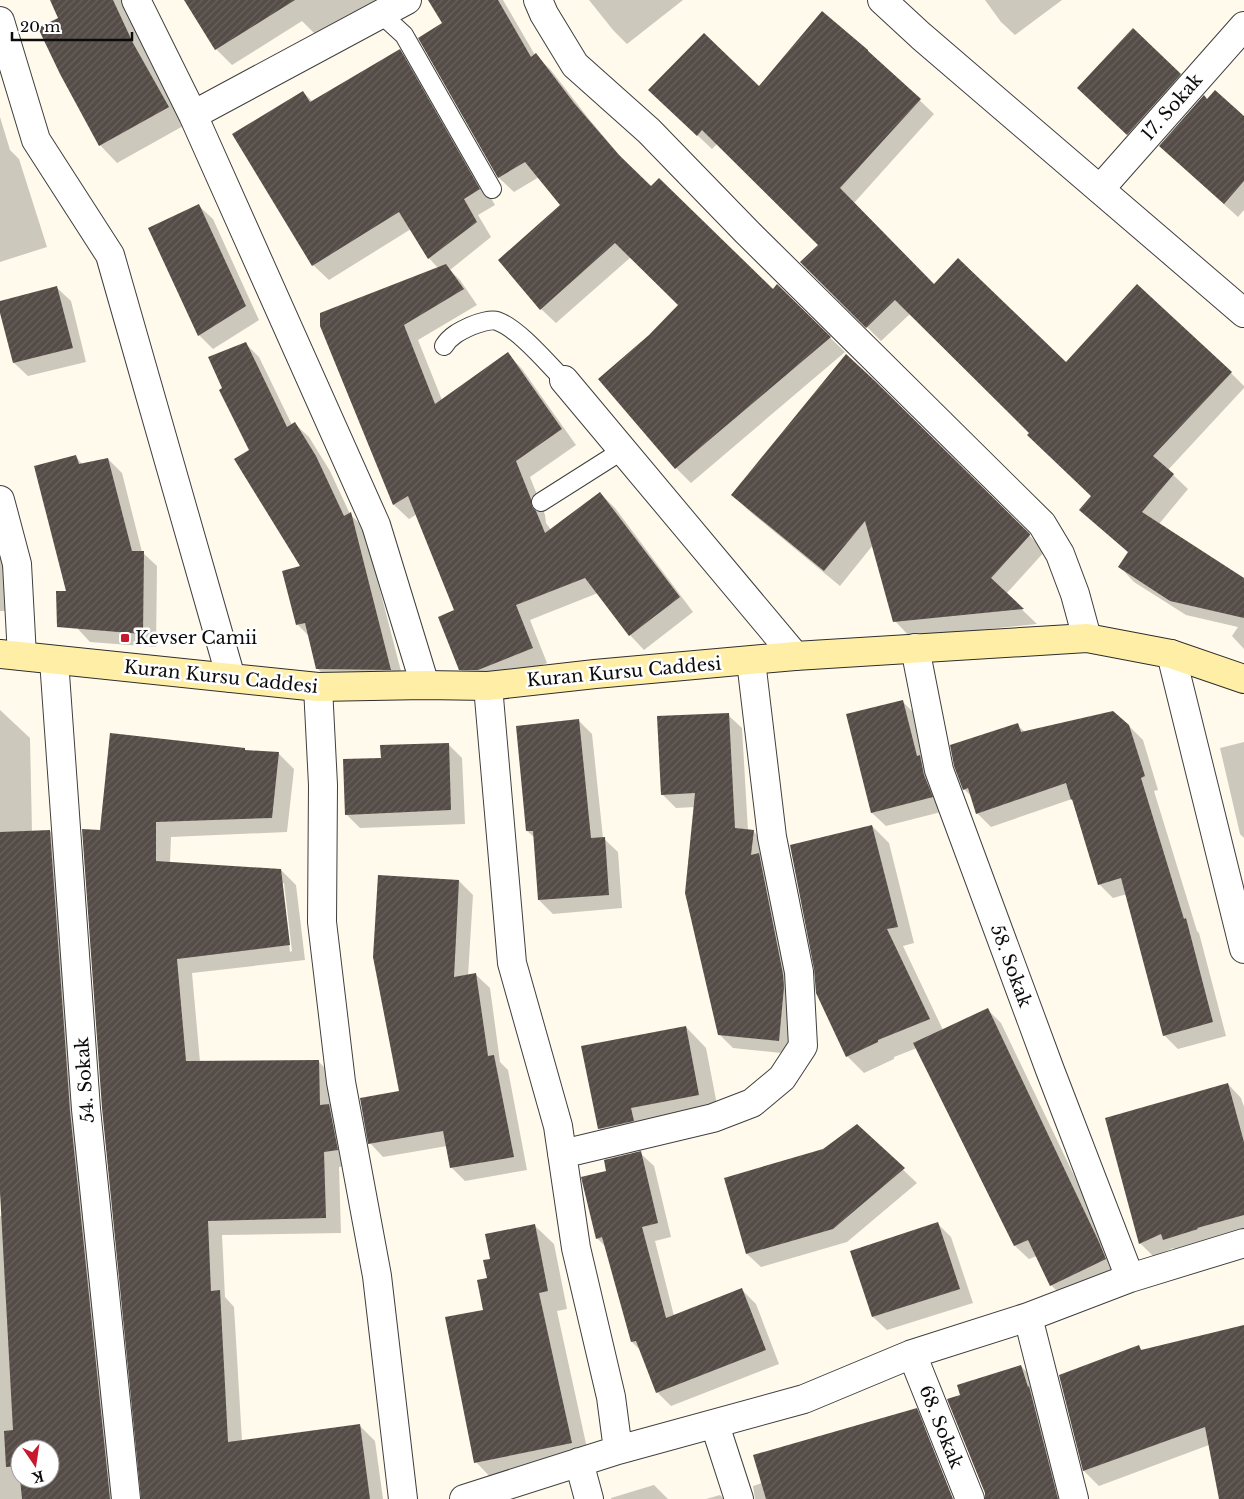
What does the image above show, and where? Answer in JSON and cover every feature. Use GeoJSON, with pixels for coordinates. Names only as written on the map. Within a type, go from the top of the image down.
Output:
{"type":"FeatureCollection","features":[{"type":"Feature","properties":{"kind":"main road","name":"Kuran Kursu Caddesi"},"geometry":{"type":"LineString","coordinates":[[11,655],[318,687],[488,686],[595,674],[795,656],[1086,638],[1172,654],[1244,678]]}},
{"type":"Feature","properties":{"kind":"street"},"geometry":{"type":"LineString","coordinates":[[136,0],[193,116],[376,526],[424,685]]}},
{"type":"Feature","properties":{"kind":"street"},"geometry":{"type":"LineString","coordinates":[[193,116],[407,0]]}},
{"type":"Feature","properties":{"kind":"street"},"geometry":{"type":"LineString","coordinates":[[538,0],[544,14],[575,65],[648,130],[747,232],[1042,524],[1060,554],[1075,594],[1086,638]]}},
{"type":"Feature","properties":{"kind":"street"},"geometry":{"type":"LineString","coordinates":[[882,0],[921,36],[1244,313]]}},
{"type":"Feature","properties":{"kind":"street"},"geometry":{"type":"LineString","coordinates":[[0,21],[36,140],[110,256],[231,678]]}},
{"type":"Feature","properties":{"kind":"street","name":"17. Sokak"},"geometry":{"type":"LineString","coordinates":[[1100,189],[1244,26]]}},
{"type":"Feature","properties":{"kind":"street"},"geometry":{"type":"LineString","coordinates":[[564,380],[795,656]]}},
{"type":"Feature","properties":{"kind":"street"},"geometry":{"type":"LineString","coordinates":[[0,500],[17,564],[11,655]]}},
{"type":"Feature","properties":{"kind":"street","name":"58. Sokak"},"geometry":{"type":"LineString","coordinates":[[915,648],[939,770],[1050,1070],[1130,1278]]}},
{"type":"Feature","properties":{"kind":"street"},"geometry":{"type":"LineString","coordinates":[[1172,654],[1244,949]]}},
{"type":"Feature","properties":{"kind":"street","name":"54. Sokak"},"geometry":{"type":"LineString","coordinates":[[54,660],[86,1109],[126,1499]]}},
{"type":"Feature","properties":{"kind":"street"},"geometry":{"type":"LineString","coordinates":[[562,1154],[713,1118],[752,1103],[782,1078],[803,1046],[799,972],[772,837],[751,660]]}},
{"type":"Feature","properties":{"kind":"street"},"geometry":{"type":"LineString","coordinates":[[488,686],[512,963],[558,1126],[576,1248],[611,1397],[618,1450]]}},
{"type":"Feature","properties":{"kind":"street"},"geometry":{"type":"LineString","coordinates":[[318,687],[322,785],[322,922],[341,1082],[377,1276],[403,1499]]}},
{"type":"Feature","properties":{"kind":"street"},"geometry":{"type":"LineString","coordinates":[[464,1499],[618,1450],[804,1399],[912,1354],[1028,1317],[1130,1278],[1244,1243]]}},
{"type":"Feature","properties":{"kind":"street"},"geometry":{"type":"LineString","coordinates":[[1028,1317],[1074,1499]]}},
{"type":"Feature","properties":{"kind":"street","name":"68. Sokak"},"geometry":{"type":"LineString","coordinates":[[912,1354],[970,1499]]}},
{"type":"Feature","properties":{"kind":"street"},"geometry":{"type":"LineString","coordinates":[[716,1424],[739,1499]]}},
{"type":"Feature","properties":{"kind":"street"},"geometry":{"type":"LineString","coordinates":[[579,1462],[589,1499]]}},
{"type":"Feature","properties":{"kind":"lane"},"geometry":{"type":"LineString","coordinates":[[382,14],[404,35],[492,189]]}},
{"type":"Feature","properties":{"kind":"lane"},"geometry":{"type":"LineString","coordinates":[[444,346],[448,340],[460,331],[475,324],[495,320],[515,332],[564,380]]}},
{"type":"Feature","properties":{"kind":"lane"},"geometry":{"type":"LineString","coordinates":[[541,502],[623,450]]}},
{"type":"Feature","properties":{"kind":"building"},"geometry":{"type":"Polygon","coordinates":[[[50,0],[113,0],[133,43],[169,107],[99,146],[60,74],[38,28],[58,18],[50,0]]]}},
{"type":"Feature","properties":{"kind":"building"},"geometry":{"type":"Polygon","coordinates":[[[184,0],[295,0],[215,50],[184,0]]]}},
{"type":"Feature","properties":{"kind":"building"},"geometry":{"type":"Polygon","coordinates":[[[428,0],[498,0],[531,57],[536,53],[574,103],[619,155],[651,186],[659,178],[773,289],[777,284],[831,337],[675,469],[598,379],[649,335],[678,305],[615,243],[540,310],[498,260],[560,205],[525,162],[498,178],[418,38],[442,23],[428,0]]]}},
{"type":"Feature","properties":{"kind":"building"},"geometry":{"type":"Polygon","coordinates":[[[822,11],[921,99],[840,188],[934,284],[958,258],[1066,362],[1137,284],[1232,372],[1153,456],[1174,474],[1142,512],[1244,578],[1244,618],[1170,601],[1118,567],[1128,552],[1079,510],[1091,496],[1027,435],[1029,433],[895,300],[866,328],[800,262],[818,245],[702,130],[697,136],[648,90],[704,33],[759,86],[822,11]]]}},
{"type":"Feature","properties":{"kind":"building"},"geometry":{"type":"Polygon","coordinates":[[[1133,28],[1181,74],[1127,135],[1077,88],[1133,28]]]}},
{"type":"Feature","properties":{"kind":"building"},"geometry":{"type":"Polygon","coordinates":[[[400,49],[480,189],[464,199],[477,222],[428,259],[399,212],[312,266],[232,134],[303,91],[310,102],[400,49]]]}},
{"type":"Feature","properties":{"kind":"building"},"geometry":{"type":"Polygon","coordinates":[[[1215,90],[1244,116],[1244,181],[1224,204],[1159,146],[1204,95],[1207,99],[1215,90]]]}},
{"type":"Feature","properties":{"kind":"building"},"geometry":{"type":"Polygon","coordinates":[[[199,204],[246,306],[198,336],[148,228],[199,204]]]}},
{"type":"Feature","properties":{"kind":"building"},"geometry":{"type":"Polygon","coordinates":[[[446,264],[464,289],[404,325],[435,404],[508,352],[562,429],[516,461],[531,499],[532,507],[536,511],[545,533],[600,492],[680,597],[629,636],[585,578],[516,605],[533,648],[478,670],[459,670],[438,617],[454,610],[408,496],[393,505],[320,326],[320,313],[446,264]]]}},
{"type":"Feature","properties":{"kind":"building"},"geometry":{"type":"Polygon","coordinates":[[[57,286],[73,348],[13,363],[0,313],[0,301],[57,286]]]}},
{"type":"Feature","properties":{"kind":"building"},"geometry":{"type":"Polygon","coordinates":[[[246,342],[287,427],[295,422],[316,456],[344,516],[351,512],[391,670],[316,669],[305,623],[296,625],[282,571],[300,566],[234,459],[249,450],[219,390],[222,388],[208,357],[246,342]]]}},
{"type":"Feature","properties":{"kind":"building"},"geometry":{"type":"Polygon","coordinates":[[[846,354],[1030,534],[991,578],[1024,609],[893,622],[865,521],[824,571],[731,495],[846,354]]]}},
{"type":"Feature","properties":{"kind":"building"},"geometry":{"type":"Polygon","coordinates":[[[76,455],[79,464],[108,458],[132,551],[144,551],[143,634],[57,627],[56,591],[66,591],[34,466],[76,455]]]}},
{"type":"Feature","properties":{"kind":"building"},"geometry":{"type":"Polygon","coordinates":[[[903,700],[917,756],[920,755],[924,775],[933,797],[871,813],[846,714],[903,700]]]}},
{"type":"Feature","properties":{"kind":"building"},"geometry":{"type":"Polygon","coordinates":[[[1113,711],[1129,725],[1145,776],[1141,778],[1184,919],[1186,918],[1213,1022],[1163,1036],[1121,878],[1098,885],[1066,783],[976,814],[968,788],[963,790],[954,766],[950,745],[1018,723],[1021,732],[1113,711]]]}},
{"type":"Feature","properties":{"kind":"building"},"geometry":{"type":"Polygon","coordinates":[[[729,713],[735,828],[754,830],[751,855],[759,853],[783,974],[784,987],[779,1041],[718,1035],[685,893],[695,793],[661,795],[657,716],[729,713]]]}},
{"type":"Feature","properties":{"kind":"building"},"geometry":{"type":"Polygon","coordinates":[[[579,719],[591,838],[605,837],[609,895],[538,900],[533,831],[526,831],[516,726],[579,719]]]}},
{"type":"Feature","properties":{"kind":"building"},"geometry":{"type":"Polygon","coordinates":[[[110,733],[245,748],[245,750],[279,752],[272,818],[156,822],[156,861],[281,869],[290,945],[177,959],[186,1061],[319,1060],[320,1105],[329,1104],[338,1150],[324,1152],[326,1218],[208,1221],[211,1291],[220,1290],[228,1442],[360,1424],[370,1499],[141,1499],[102,1108],[82,829],[100,830],[110,733]]]}},
{"type":"Feature","properties":{"kind":"building"},"geometry":{"type":"Polygon","coordinates":[[[449,743],[451,810],[345,815],[343,759],[381,758],[380,745],[449,743]]]}},
{"type":"Feature","properties":{"kind":"building"},"geometry":{"type":"Polygon","coordinates":[[[872,825],[898,927],[887,929],[930,1019],[878,1040],[878,1042],[846,1057],[816,993],[814,969],[790,845],[872,825]]]}},
{"type":"Feature","properties":{"kind":"building"},"geometry":{"type":"Polygon","coordinates":[[[50,830],[70,1111],[110,1499],[22,1499],[21,1489],[60,1489],[60,1439],[10,1439],[10,1467],[6,1467],[4,1431],[13,1430],[0,1192],[0,832],[50,830]]]}},
{"type":"Feature","properties":{"kind":"building"},"geometry":{"type":"Polygon","coordinates":[[[378,875],[459,880],[454,977],[476,973],[488,1056],[494,1055],[514,1157],[450,1168],[443,1131],[368,1144],[360,1098],[399,1091],[373,957],[378,875]]]}},
{"type":"Feature","properties":{"kind":"building"},"geometry":{"type":"Polygon","coordinates":[[[988,1008],[1106,1259],[1050,1286],[1028,1240],[1014,1246],[913,1043],[988,1008]]]}},
{"type":"Feature","properties":{"kind":"building"},"geometry":{"type":"Polygon","coordinates":[[[686,1026],[699,1095],[631,1108],[634,1121],[598,1129],[581,1046],[686,1026]]]}},
{"type":"Feature","properties":{"kind":"building"},"geometry":{"type":"Polygon","coordinates":[[[1228,1083],[1244,1142],[1244,1215],[1163,1240],[1161,1234],[1139,1244],[1105,1118],[1228,1083]]]}},
{"type":"Feature","properties":{"kind":"building"},"geometry":{"type":"Polygon","coordinates":[[[857,1124],[905,1168],[833,1229],[746,1254],[724,1178],[823,1149],[857,1124]]]}},
{"type":"Feature","properties":{"kind":"building"},"geometry":{"type":"Polygon","coordinates":[[[641,1151],[658,1223],[642,1227],[666,1318],[742,1288],[766,1350],[656,1393],[636,1341],[631,1342],[602,1237],[596,1239],[581,1177],[606,1171],[604,1160],[641,1151]]]}},
{"type":"Feature","properties":{"kind":"building"},"geometry":{"type":"Polygon","coordinates":[[[938,1222],[960,1289],[872,1317],[850,1251],[938,1222]]]}},
{"type":"Feature","properties":{"kind":"building"},"geometry":{"type":"Polygon","coordinates":[[[535,1224],[548,1291],[539,1293],[572,1443],[474,1463],[445,1317],[483,1310],[477,1280],[487,1278],[483,1260],[490,1259],[485,1234],[535,1224]]]}},
{"type":"Feature","properties":{"kind":"building"},"geometry":{"type":"Polygon","coordinates":[[[1244,1325],[1244,1499],[1219,1499],[1205,1427],[1083,1471],[1059,1375],[1139,1345],[1141,1350],[1244,1325]]]}},
{"type":"Feature","properties":{"kind":"building"},"geometry":{"type":"Polygon","coordinates":[[[1021,1365],[1029,1386],[1058,1499],[985,1499],[985,1493],[947,1399],[960,1395],[957,1385],[1021,1365]]]}},
{"type":"Feature","properties":{"kind":"building"},"geometry":{"type":"Polygon","coordinates":[[[917,1408],[953,1499],[766,1499],[753,1455],[917,1408]]]}},
{"type":"Feature","properties":{"kind":"place","name":"Kevser Camii"},"geometry":{"type":"Point","coordinates":[125,638]}}]}
